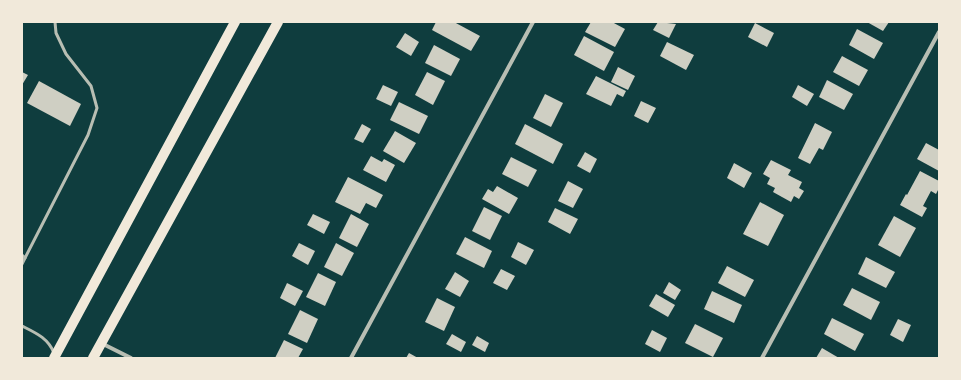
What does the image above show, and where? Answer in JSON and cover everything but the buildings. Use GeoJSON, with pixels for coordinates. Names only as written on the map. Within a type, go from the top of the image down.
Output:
{"type":"FeatureCollection","features":[{"type":"Feature","properties":{"kind":"highway"},"geometry":{"type":"LineString","coordinates":[[55,357],[235,22]]}},
{"type":"Feature","properties":{"kind":"highway"},"geometry":{"type":"LineString","coordinates":[[93,358],[278,22]]}},
{"type":"Feature","properties":{"kind":"street"},"geometry":{"type":"LineString","coordinates":[[351,358],[533,22]]}},
{"type":"Feature","properties":{"kind":"street"},"geometry":{"type":"LineString","coordinates":[[762,358],[939,32]]}},
{"type":"Feature","properties":{"kind":"street"},"geometry":{"type":"LineString","coordinates":[[101,342],[131,358]]}},
{"type":"Feature","properties":{"kind":"lane"},"geometry":{"type":"LineString","coordinates":[[22,264],[24,256],[88,135],[97,108],[91,86],[66,54],[56,33],[55,22]]}},
{"type":"Feature","properties":{"kind":"lane"},"geometry":{"type":"LineString","coordinates":[[22,326],[44,337],[51,346],[55,357]]}}]}
